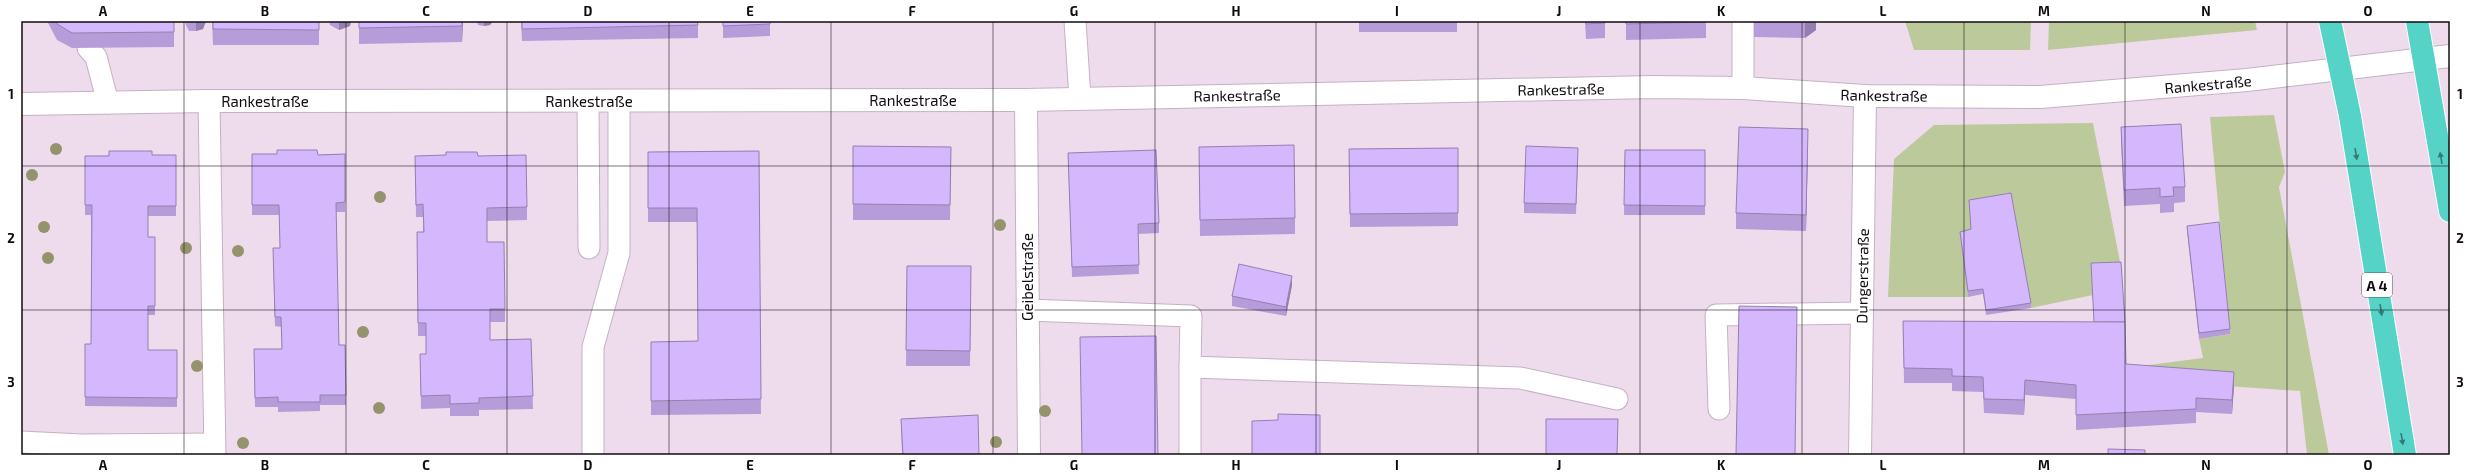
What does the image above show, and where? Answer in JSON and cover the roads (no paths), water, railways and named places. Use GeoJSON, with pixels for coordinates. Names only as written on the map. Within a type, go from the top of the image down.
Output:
{"type":"FeatureCollection","features":[{"type":"Feature","properties":{"kind":"highway","name":"A 4"},"geometry":{"type":"LineString","coordinates":[[2330,21],[2350,116],[2405,455]]}},
{"type":"Feature","properties":{"kind":"highway"},"geometry":{"type":"LineString","coordinates":[[2417,21],[2450,210]]}},
{"type":"Feature","properties":{"kind":"street","name":"Rankestraße"},"geometry":{"type":"LineString","coordinates":[[21,104],[209,101],[1026,100],[1644,87],[1743,88],[1864,96],[2040,97],[2247,80],[2450,56]]}},
{"type":"Feature","properties":{"kind":"street","name":"Dungerstraße"},"geometry":{"type":"LineString","coordinates":[[1860,455],[1864,96]]}},
{"type":"Feature","properties":{"kind":"street","name":"Geibelstraße"},"geometry":{"type":"LineString","coordinates":[[1026,100],[1029,455]]}},
{"type":"Feature","properties":{"kind":"lane"},"geometry":{"type":"LineString","coordinates":[[1075,21],[1080,98]]}},
{"type":"Feature","properties":{"kind":"lane"},"geometry":{"type":"LineString","coordinates":[[1742,21],[1743,88]]}},
{"type":"Feature","properties":{"kind":"lane"},"geometry":{"type":"LineString","coordinates":[[88,48],[96,57],[108,102]]}},
{"type":"Feature","properties":{"kind":"lane"},"geometry":{"type":"LineString","coordinates":[[21,442],[81,450],[214,449],[209,101]]}},
{"type":"Feature","properties":{"kind":"lane"},"geometry":{"type":"LineString","coordinates":[[588,101],[589,248]]}},
{"type":"Feature","properties":{"kind":"lane"},"geometry":{"type":"LineString","coordinates":[[593,455],[593,347],[620,253],[619,101]]}},
{"type":"Feature","properties":{"kind":"lane"},"geometry":{"type":"LineString","coordinates":[[1027,310],[1191,316],[1190,455]]}},
{"type":"Feature","properties":{"kind":"lane"},"geometry":{"type":"LineString","coordinates":[[1718,409],[1716,315],[1862,313]]}},
{"type":"Feature","properties":{"kind":"lane"},"geometry":{"type":"LineString","coordinates":[[1190,366],[1520,378],[1617,399]]}}]}
